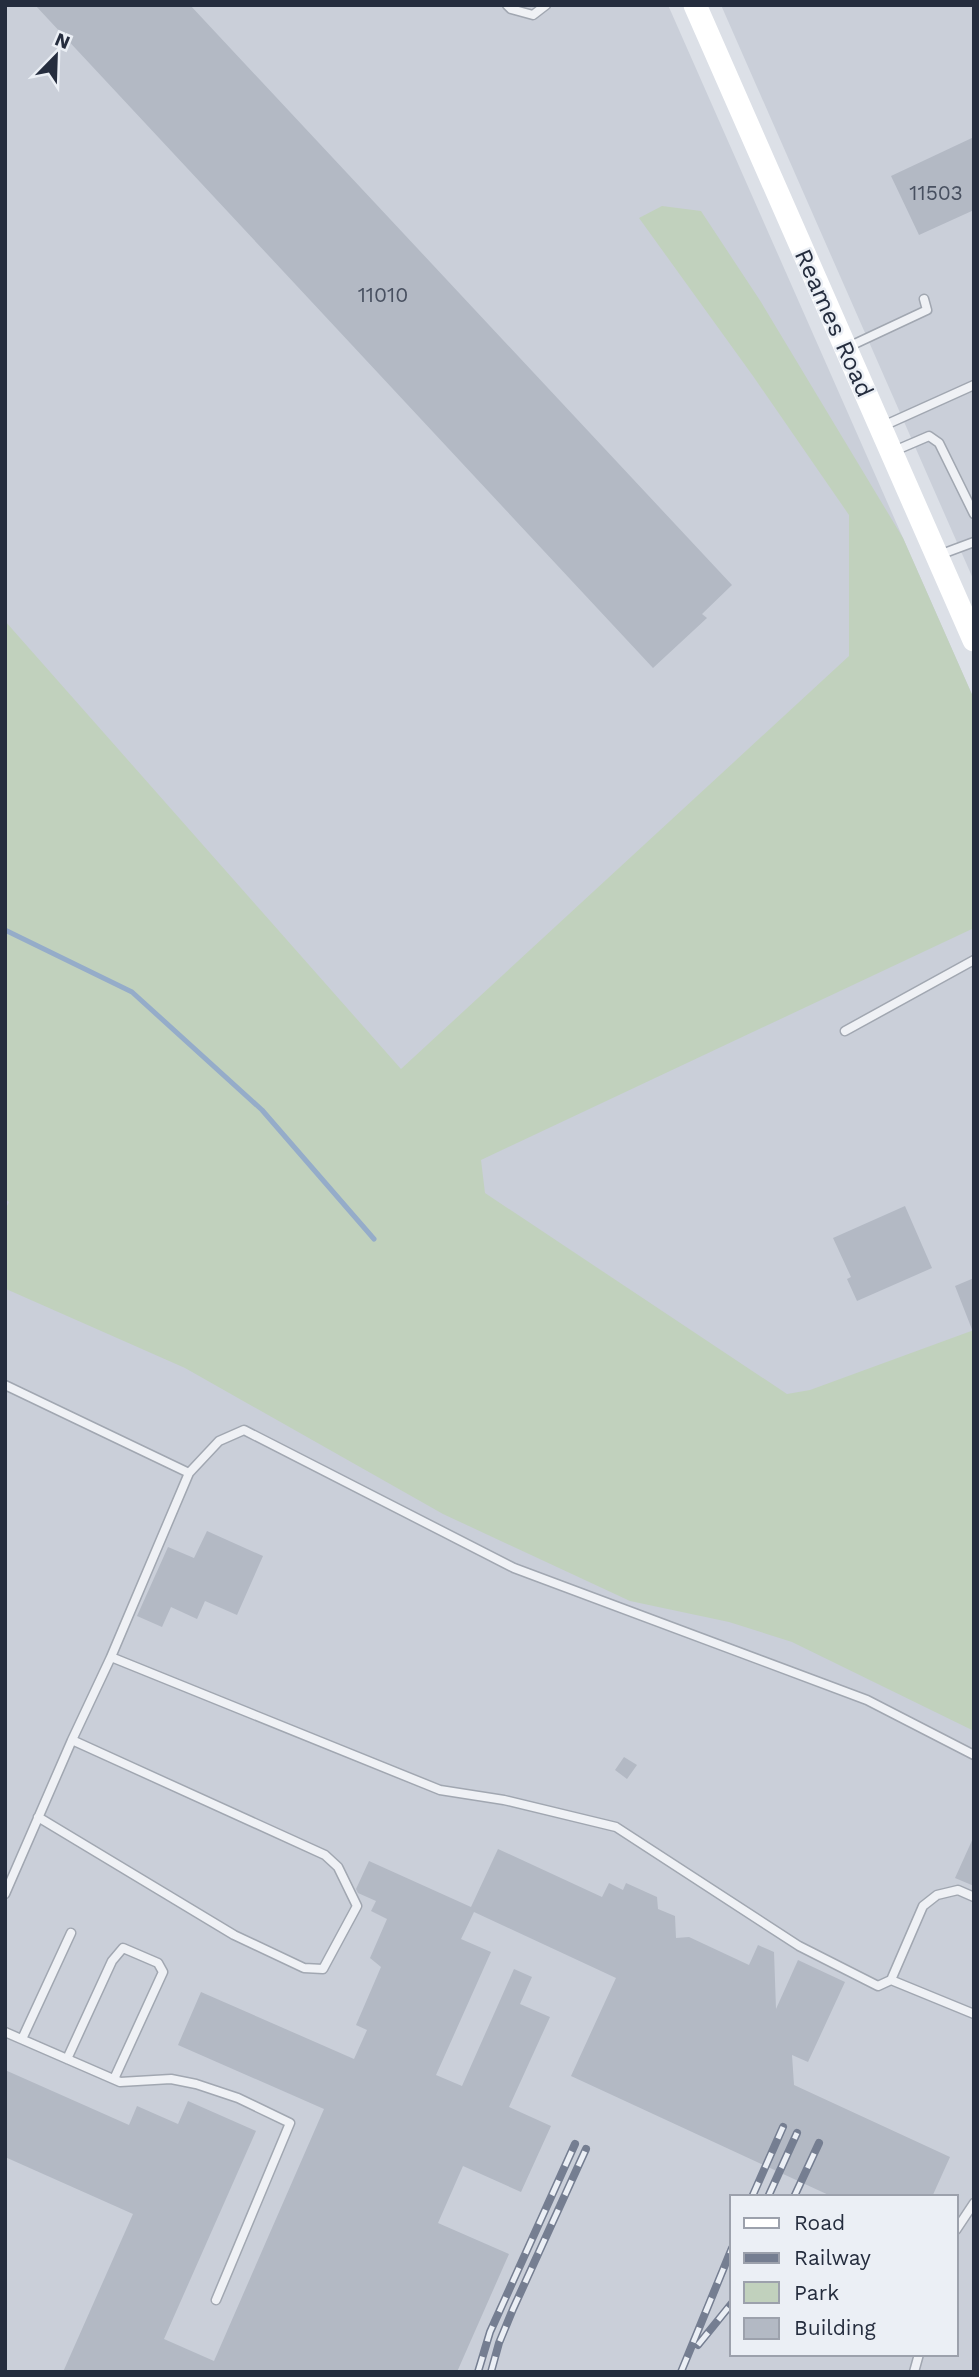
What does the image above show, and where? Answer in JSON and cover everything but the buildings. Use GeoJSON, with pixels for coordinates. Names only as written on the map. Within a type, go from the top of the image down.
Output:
{"type":"FeatureCollection","features":[{"type":"Feature","properties":{"kind":"main road","name":"Reames Road"},"geometry":{"type":"LineString","coordinates":[[695,5],[974,640]]}},
{"type":"Feature","properties":{"kind":"lane"},"geometry":{"type":"LineString","coordinates":[[507,5],[511,9],[533,15],[545,5]]}},
{"type":"Feature","properties":{"kind":"lane"},"geometry":{"type":"LineString","coordinates":[[846,348],[927,310],[925,299]]}},
{"type":"Feature","properties":{"kind":"lane"},"geometry":{"type":"LineString","coordinates":[[880,427],[974,385]]}},
{"type":"Feature","properties":{"kind":"lane"},"geometry":{"type":"LineString","coordinates":[[891,452],[929,436],[939,443],[974,514]]}},
{"type":"Feature","properties":{"kind":"lane"},"geometry":{"type":"LineString","coordinates":[[936,556],[974,542]]}},
{"type":"Feature","properties":{"kind":"lane"},"geometry":{"type":"LineString","coordinates":[[845,1031],[974,960]]}},
{"type":"Feature","properties":{"kind":"lane"},"geometry":{"type":"LineString","coordinates":[[5,1385],[189,1473]]}},
{"type":"Feature","properties":{"kind":"lane"},"geometry":{"type":"LineString","coordinates":[[5,1894],[111,1657],[189,1473],[219,1441],[244,1430],[514,1568],[867,1700],[974,1755]]}},
{"type":"Feature","properties":{"kind":"lane"},"geometry":{"type":"LineString","coordinates":[[111,1657],[439,1790],[504,1800],[616,1827],[799,1946],[878,1986],[891,1979],[923,1906],[937,1895],[958,1890],[974,1897]]}},
{"type":"Feature","properties":{"kind":"lane"},"geometry":{"type":"LineString","coordinates":[[38,1817],[234,1935],[304,1968],[323,1969],[356,1906],[338,1867],[325,1854],[72,1740]]}},
{"type":"Feature","properties":{"kind":"lane"},"geometry":{"type":"LineString","coordinates":[[22,2039],[71,1933]]}},
{"type":"Feature","properties":{"kind":"lane"},"geometry":{"type":"LineString","coordinates":[[68,2059],[112,1961],[123,1948],[158,1963],[163,1972],[114,2079]]}},
{"type":"Feature","properties":{"kind":"lane"},"geometry":{"type":"LineString","coordinates":[[891,1979],[974,2014]]}},
{"type":"Feature","properties":{"kind":"lane"},"geometry":{"type":"LineString","coordinates":[[5,2032],[120,2082],[171,2079],[196,2084],[238,2098],[290,2123],[216,2300]]}},
{"type":"Feature","properties":{"kind":"lane"},"geometry":{"type":"LineString","coordinates":[[958,2227],[974,2203]]}},
{"type":"Feature","properties":{"kind":"shaded area"},"geometry":{"type":"Polygon","coordinates":[[[5,5],[668,5],[974,699],[974,2372],[5,2372],[5,5]]]}},
{"type":"Feature","properties":{"kind":"shaded area"},"geometry":{"type":"Polygon","coordinates":[[[721,5],[974,5],[974,581],[721,5]]]}},
{"type":"Feature","properties":{"kind":"green space"},"geometry":{"type":"Polygon","coordinates":[[[662,206],[701,211],[761,302],[903,538],[974,699],[974,928],[481,1160],[485,1193],[787,1394],[810,1390],[974,1330],[974,1731],[792,1642],[729,1622],[630,1601],[443,1514],[185,1368],[6,1289],[5,1210],[9,1202],[5,1199],[5,621],[401,1069],[849,656],[849,515],[639,218],[662,206]]]}},
{"type":"Feature","properties":{"kind":"waterway"},"geometry":{"type":"LineString","coordinates":[[5,930],[132,992],[262,1110],[374,1239]]}},
{"type":"Feature","properties":{"kind":"railway"},"geometry":{"type":"LineString","coordinates":[[753,2195],[783,2127]]}},
{"type":"Feature","properties":{"kind":"railway"},"geometry":{"type":"LineString","coordinates":[[769,2195],[797,2133]]}},
{"type":"Feature","properties":{"kind":"railway"},"geometry":{"type":"LineString","coordinates":[[795,2195],[819,2143]]}},
{"type":"Feature","properties":{"kind":"railway"},"geometry":{"type":"LineString","coordinates":[[478,2372],[490,2332],[575,2144]]}},
{"type":"Feature","properties":{"kind":"railway"},"geometry":{"type":"LineString","coordinates":[[491,2372],[513,2309],[586,2149]]}},
{"type":"Feature","properties":{"kind":"railway"},"geometry":{"type":"LineString","coordinates":[[681,2372],[730,2253]]}},
{"type":"Feature","properties":{"kind":"railway"},"geometry":{"type":"LineString","coordinates":[[698,2345],[730,2305]]}}]}
